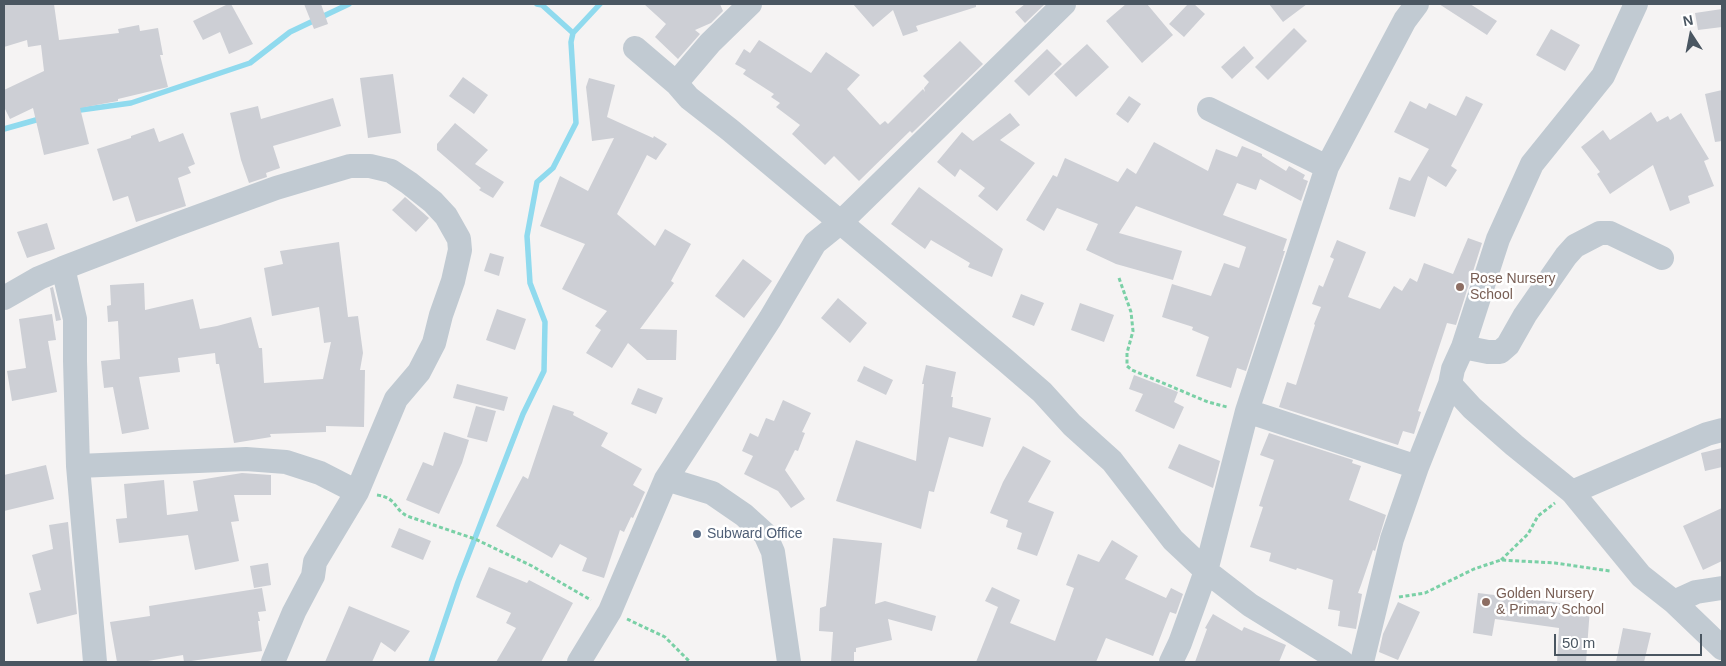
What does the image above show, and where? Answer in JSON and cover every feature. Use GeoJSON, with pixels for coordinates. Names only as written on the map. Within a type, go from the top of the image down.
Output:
{"type":"FeatureCollection","features":[{"type":"Feature","properties":{"kind":"street"},"geometry":{"type":"LineString","coordinates":[[676,83],[710,43],[750,4]]}},
{"type":"Feature","properties":{"kind":"street"},"geometry":{"type":"LineString","coordinates":[[579,662],[610,611],[666,479],[770,318],[815,243],[841,222],[1064,4]]}},
{"type":"Feature","properties":{"kind":"street"},"geometry":{"type":"LineString","coordinates":[[1171,662],[1180,643],[1206,571],[1247,412],[1327,167],[1405,20],[1417,4]]}},
{"type":"Feature","properties":{"kind":"street"},"geometry":{"type":"LineString","coordinates":[[1362,662],[1392,539],[1417,467],[1450,384],[1498,239],[1532,164],[1603,76],[1636,4]]}},
{"type":"Feature","properties":{"kind":"street"},"geometry":{"type":"LineString","coordinates":[[635,48],[676,83],[688,98],[730,130],[841,222],[1042,392],[1072,425],[1112,461],[1173,540],[1206,571],[1250,605],[1342,662]]}},
{"type":"Feature","properties":{"kind":"street"},"geometry":{"type":"LineString","coordinates":[[1209,110],[1327,167]]}},
{"type":"Feature","properties":{"kind":"street"},"geometry":{"type":"LineString","coordinates":[[4,298],[63,268],[276,188],[350,166],[370,166],[391,171],[410,182],[446,216],[459,239],[460,250],[453,281],[441,315],[434,343],[419,372],[396,400],[357,492],[315,562],[313,576],[294,612],[273,662]]}},
{"type":"Feature","properties":{"kind":"street"},"geometry":{"type":"LineString","coordinates":[[1463,347],[1488,352],[1500,352],[1508,345],[1525,315],[1566,256],[1575,246],[1587,238],[1600,233],[1610,233],[1662,258]]}},
{"type":"Feature","properties":{"kind":"street"},"geometry":{"type":"LineString","coordinates":[[63,268],[76,320],[74,361],[78,466],[95,662]]}},
{"type":"Feature","properties":{"kind":"street"},"geometry":{"type":"LineString","coordinates":[[1450,384],[1472,408],[1572,492],[1640,576],[1674,602],[1722,648]]}},
{"type":"Feature","properties":{"kind":"street"},"geometry":{"type":"LineString","coordinates":[[1247,412],[1417,467]]}},
{"type":"Feature","properties":{"kind":"street"},"geometry":{"type":"LineString","coordinates":[[1572,492],[1708,434],[1722,430]]}},
{"type":"Feature","properties":{"kind":"street"},"geometry":{"type":"LineString","coordinates":[[78,466],[216,459],[286,462],[320,473],[357,492]]}},
{"type":"Feature","properties":{"kind":"street"},"geometry":{"type":"LineString","coordinates":[[666,479],[712,493],[744,515],[765,534],[773,552],[789,662]]}},
{"type":"Feature","properties":{"kind":"street"},"geometry":{"type":"LineString","coordinates":[[1674,602],[1696,592],[1722,588]]}},
{"type":"Feature","properties":{"kind":"path"},"geometry":{"type":"LineString","coordinates":[[1119,278],[1131,312],[1133,331],[1127,353],[1127,366],[1132,370],[1208,402],[1247,412]]}},
{"type":"Feature","properties":{"kind":"path"},"geometry":{"type":"LineString","coordinates":[[357,492],[386,496],[393,501],[399,512],[406,516],[475,539],[532,566],[610,611],[666,637],[690,662]]}},
{"type":"Feature","properties":{"kind":"path"},"geometry":{"type":"LineString","coordinates":[[1501,560],[1528,534],[1538,516],[1572,492]]}},
{"type":"Feature","properties":{"kind":"path"},"geometry":{"type":"LineString","coordinates":[[1376,600],[1424,593],[1474,569],[1501,560],[1555,563],[1640,576]]}},
{"type":"Feature","properties":{"kind":"building"},"geometry":{"type":"Polygon","coordinates":[[[4,4],[54,4],[59,40],[119,33],[118,29],[139,25],[140,31],[158,28],[163,55],[160,55],[168,87],[118,99],[118,101],[80,108],[89,144],[44,155],[33,108],[10,119],[4,107],[4,90],[44,71],[41,45],[28,47],[27,40],[4,47],[4,4]]]}},
{"type":"Feature","properties":{"kind":"building"},"geometry":{"type":"Polygon","coordinates":[[[231,4],[253,44],[229,54],[220,32],[203,40],[193,21],[231,4]]]}},
{"type":"Feature","properties":{"kind":"building"},"geometry":{"type":"Polygon","coordinates":[[[304,4],[321,4],[328,24],[314,29],[304,4]]]}},
{"type":"Feature","properties":{"kind":"building"},"geometry":{"type":"Polygon","coordinates":[[[644,4],[720,4],[723,11],[711,23],[695,30],[700,34],[678,59],[655,37],[666,24],[644,4]]]}},
{"type":"Feature","properties":{"kind":"building"},"geometry":{"type":"Polygon","coordinates":[[[853,4],[976,4],[976,7],[916,26],[918,31],[903,36],[893,10],[873,27],[853,4]]]}},
{"type":"Feature","properties":{"kind":"building"},"geometry":{"type":"Polygon","coordinates":[[[1025,4],[1045,4],[1025,23],[1015,12],[1025,4]]]}},
{"type":"Feature","properties":{"kind":"building"},"geometry":{"type":"Polygon","coordinates":[[[1126,4],[1147,4],[1173,35],[1142,63],[1106,21],[1126,4]]]}},
{"type":"Feature","properties":{"kind":"building"},"geometry":{"type":"Polygon","coordinates":[[[1188,4],[1194,4],[1205,14],[1184,37],[1169,24],[1188,4]]]}},
{"type":"Feature","properties":{"kind":"building"},"geometry":{"type":"Polygon","coordinates":[[[1269,4],[1307,4],[1283,22],[1269,4]]]}},
{"type":"Feature","properties":{"kind":"building"},"geometry":{"type":"Polygon","coordinates":[[[1439,4],[1470,4],[1497,21],[1487,35],[1439,4]]]}},
{"type":"Feature","properties":{"kind":"building"},"geometry":{"type":"Polygon","coordinates":[[[1722,9],[1722,27],[1698,30],[1695,13],[1722,9]]]}},
{"type":"Feature","properties":{"kind":"building"},"geometry":{"type":"Polygon","coordinates":[[[1294,28],[1307,41],[1268,80],[1255,67],[1294,28]]]}},
{"type":"Feature","properties":{"kind":"building"},"geometry":{"type":"Polygon","coordinates":[[[1551,29],[1580,45],[1565,71],[1536,55],[1551,29]]]}},
{"type":"Feature","properties":{"kind":"building"},"geometry":{"type":"Polygon","coordinates":[[[759,40],[811,73],[826,52],[860,75],[847,89],[880,125],[885,121],[888,124],[923,89],[925,92],[924,88],[929,82],[923,76],[960,41],[983,64],[859,181],[834,156],[825,165],[792,134],[800,125],[776,107],[780,103],[771,97],[774,94],[743,74],[746,70],[735,64],[744,49],[750,53],[759,40]]]}},
{"type":"Feature","properties":{"kind":"building"},"geometry":{"type":"Polygon","coordinates":[[[1087,44],[1109,67],[1076,97],[1054,74],[1087,44]]]}},
{"type":"Feature","properties":{"kind":"building"},"geometry":{"type":"Polygon","coordinates":[[[1244,46],[1254,58],[1232,79],[1221,67],[1244,46]]]}},
{"type":"Feature","properties":{"kind":"building"},"geometry":{"type":"Polygon","coordinates":[[[1047,49],[1062,64],[1029,96],[1014,81],[1047,49]]]}},
{"type":"Feature","properties":{"kind":"building"},"geometry":{"type":"Polygon","coordinates":[[[393,74],[401,133],[368,138],[360,78],[393,74]]]}},
{"type":"Feature","properties":{"kind":"building"},"geometry":{"type":"Polygon","coordinates":[[[463,77],[488,95],[474,114],[449,96],[463,77]]]}},
{"type":"Feature","properties":{"kind":"building"},"geometry":{"type":"Polygon","coordinates":[[[589,78],[615,85],[607,117],[653,138],[654,136],[667,144],[656,160],[647,155],[617,214],[655,246],[665,229],[691,244],[671,281],[674,283],[640,329],[677,330],[676,360],[647,360],[628,343],[612,368],[586,353],[601,330],[595,326],[607,311],[562,289],[585,244],[540,226],[560,176],[588,191],[614,138],[592,141],[586,87],[589,78]]]}},
{"type":"Feature","properties":{"kind":"building"},"geometry":{"type":"Polygon","coordinates":[[[1722,90],[1722,141],[1715,142],[1705,94],[1722,90]]]}},
{"type":"Feature","properties":{"kind":"building"},"geometry":{"type":"Polygon","coordinates":[[[1129,96],[1141,104],[1128,123],[1116,114],[1129,96]]]}},
{"type":"Feature","properties":{"kind":"building"},"geometry":{"type":"Polygon","coordinates":[[[1466,96],[1483,104],[1451,166],[1457,170],[1446,187],[1428,176],[1415,217],[1389,209],[1399,177],[1410,181],[1429,149],[1394,132],[1410,101],[1426,109],[1429,103],[1456,116],[1466,96]]]}},
{"type":"Feature","properties":{"kind":"building"},"geometry":{"type":"Polygon","coordinates":[[[333,98],[341,126],[273,146],[280,168],[266,173],[267,177],[249,183],[241,160],[230,113],[258,106],[261,119],[333,98]]]}},
{"type":"Feature","properties":{"kind":"building"},"geometry":{"type":"Polygon","coordinates":[[[1651,112],[1657,122],[1668,116],[1670,120],[1681,113],[1709,159],[1704,161],[1714,186],[1688,196],[1690,203],[1670,211],[1653,165],[1610,194],[1597,174],[1600,172],[1581,147],[1603,130],[1610,140],[1651,112]]]}},
{"type":"Feature","properties":{"kind":"building"},"geometry":{"type":"Polygon","coordinates":[[[1010,113],[1020,125],[1000,140],[1035,163],[997,211],[978,196],[985,188],[960,169],[955,177],[937,162],[962,132],[973,141],[1010,113]]]}},
{"type":"Feature","properties":{"kind":"building"},"geometry":{"type":"Polygon","coordinates":[[[455,123],[488,150],[475,164],[504,182],[493,198],[479,190],[481,188],[437,150],[437,144],[455,123]]]}},
{"type":"Feature","properties":{"kind":"building"},"geometry":{"type":"Polygon","coordinates":[[[154,128],[159,142],[183,133],[195,164],[188,167],[191,173],[178,178],[186,206],[136,222],[128,196],[113,201],[97,149],[154,128]]]}},
{"type":"Feature","properties":{"kind":"building"},"geometry":{"type":"Polygon","coordinates":[[[1154,142],[1208,171],[1216,149],[1237,157],[1242,146],[1262,154],[1262,156],[1286,171],[1289,166],[1305,175],[1303,179],[1308,181],[1301,201],[1260,179],[1256,190],[1237,183],[1223,215],[1287,239],[1283,251],[1285,251],[1246,371],[1237,368],[1231,388],[1196,376],[1209,337],[1192,330],[1193,327],[1162,317],[1172,284],[1211,296],[1224,263],[1239,268],[1246,247],[1136,206],[1119,233],[1182,251],[1173,280],[1116,264],[1086,250],[1098,224],[1057,208],[1044,231],[1026,220],[1053,175],[1057,177],[1065,158],[1118,182],[1127,168],[1136,174],[1154,142]]]}},
{"type":"Feature","properties":{"kind":"building"},"geometry":{"type":"Polygon","coordinates":[[[919,187],[1003,249],[992,277],[968,267],[970,263],[931,240],[925,249],[891,224],[919,187]]]}},
{"type":"Feature","properties":{"kind":"building"},"geometry":{"type":"Polygon","coordinates":[[[405,197],[429,218],[416,232],[392,210],[405,197]]]}},
{"type":"Feature","properties":{"kind":"building"},"geometry":{"type":"Polygon","coordinates":[[[47,223],[55,249],[27,258],[17,232],[47,223]]]}},
{"type":"Feature","properties":{"kind":"building"},"geometry":{"type":"Polygon","coordinates":[[[1468,238],[1482,243],[1456,325],[1447,323],[1418,411],[1421,412],[1414,434],[1403,431],[1398,445],[1279,407],[1287,382],[1296,385],[1321,307],[1312,304],[1319,285],[1323,287],[1334,259],[1330,257],[1337,240],[1366,252],[1348,297],[1380,309],[1394,286],[1402,291],[1410,278],[1417,282],[1424,263],[1453,274],[1468,238]]]}},
{"type":"Feature","properties":{"kind":"building"},"geometry":{"type":"Polygon","coordinates":[[[339,242],[348,317],[358,316],[363,353],[360,370],[365,370],[364,427],[326,426],[326,432],[270,434],[271,437],[234,443],[219,364],[216,364],[215,353],[178,358],[180,372],[139,377],[149,429],[122,434],[113,387],[104,388],[101,361],[120,359],[118,321],[108,322],[107,306],[111,305],[110,285],[144,283],[145,310],[193,299],[200,329],[251,317],[259,348],[262,348],[264,383],[323,379],[331,342],[324,343],[319,307],[272,316],[264,268],[283,264],[280,251],[339,242]]]}},
{"type":"Feature","properties":{"kind":"building"},"geometry":{"type":"Polygon","coordinates":[[[490,253],[504,257],[499,276],[484,271],[490,253]]]}},
{"type":"Feature","properties":{"kind":"building"},"geometry":{"type":"Polygon","coordinates":[[[743,259],[772,281],[744,318],[715,296],[743,259]]]}},
{"type":"Feature","properties":{"kind":"building"},"geometry":{"type":"Polygon","coordinates":[[[53,287],[61,320],[56,321],[50,288],[53,287]]]}},
{"type":"Feature","properties":{"kind":"building"},"geometry":{"type":"Polygon","coordinates":[[[1021,294],[1044,303],[1034,326],[1012,317],[1021,294]]]}},
{"type":"Feature","properties":{"kind":"building"},"geometry":{"type":"Polygon","coordinates":[[[838,298],[867,323],[850,343],[821,318],[838,298]]]}},
{"type":"Feature","properties":{"kind":"building"},"geometry":{"type":"Polygon","coordinates":[[[1080,303],[1114,315],[1104,342],[1071,330],[1080,303]]]}},
{"type":"Feature","properties":{"kind":"building"},"geometry":{"type":"Polygon","coordinates":[[[497,309],[526,319],[515,350],[486,340],[497,309]]]}},
{"type":"Feature","properties":{"kind":"building"},"geometry":{"type":"Polygon","coordinates":[[[52,314],[56,340],[48,341],[57,392],[12,401],[7,371],[26,368],[19,319],[52,314]]]}},
{"type":"Feature","properties":{"kind":"building"},"geometry":{"type":"Polygon","coordinates":[[[926,365],[956,372],[951,397],[953,397],[952,407],[991,418],[983,447],[949,437],[934,492],[929,491],[921,529],[836,501],[856,440],[916,461],[924,384],[922,384],[926,365]]]}},
{"type":"Feature","properties":{"kind":"building"},"geometry":{"type":"Polygon","coordinates":[[[864,366],[893,380],[886,395],[857,381],[864,366]]]}},
{"type":"Feature","properties":{"kind":"building"},"geometry":{"type":"Polygon","coordinates":[[[1134,375],[1178,392],[1174,402],[1184,407],[1174,429],[1135,411],[1143,394],[1129,389],[1134,375]]]}},
{"type":"Feature","properties":{"kind":"building"},"geometry":{"type":"Polygon","coordinates":[[[457,384],[508,397],[504,411],[453,398],[457,384]]]}},
{"type":"Feature","properties":{"kind":"building"},"geometry":{"type":"Polygon","coordinates":[[[638,388],[663,398],[656,414],[631,404],[638,388]]]}},
{"type":"Feature","properties":{"kind":"building"},"geometry":{"type":"Polygon","coordinates":[[[783,400],[811,413],[802,432],[805,433],[798,451],[795,450],[785,470],[805,499],[791,508],[778,491],[744,474],[753,456],[742,451],[750,433],[758,437],[766,418],[774,421],[783,400]]]}},
{"type":"Feature","properties":{"kind":"building"},"geometry":{"type":"Polygon","coordinates":[[[553,405],[574,412],[573,415],[608,433],[601,446],[642,469],[633,485],[645,492],[624,532],[620,530],[604,578],[582,571],[587,558],[560,544],[552,558],[496,526],[523,476],[528,479],[553,405]]]}},
{"type":"Feature","properties":{"kind":"building"},"geometry":{"type":"Polygon","coordinates":[[[476,406],[496,411],[487,442],[467,437],[476,406]]]}},
{"type":"Feature","properties":{"kind":"building"},"geometry":{"type":"Polygon","coordinates":[[[444,432],[469,440],[462,463],[439,514],[406,500],[423,462],[433,466],[444,432]]]}},
{"type":"Feature","properties":{"kind":"building"},"geometry":{"type":"Polygon","coordinates":[[[1269,433],[1353,460],[1352,463],[1361,466],[1349,500],[1386,515],[1375,551],[1373,550],[1358,593],[1362,594],[1356,629],[1338,626],[1340,611],[1328,609],[1333,580],[1269,561],[1271,553],[1250,547],[1263,507],[1259,506],[1274,460],[1260,455],[1269,433]]]}},
{"type":"Feature","properties":{"kind":"building"},"geometry":{"type":"Polygon","coordinates":[[[1179,444],[1220,461],[1213,488],[1168,468],[1179,444]]]}},
{"type":"Feature","properties":{"kind":"building"},"geometry":{"type":"Polygon","coordinates":[[[1023,446],[1051,461],[1028,502],[1054,512],[1037,556],[1017,549],[1022,533],[1006,527],[1008,520],[990,513],[1003,482],[1023,446]]]}},
{"type":"Feature","properties":{"kind":"building"},"geometry":{"type":"Polygon","coordinates":[[[1722,448],[1722,467],[1705,471],[1701,453],[1722,448]]]}},
{"type":"Feature","properties":{"kind":"building"},"geometry":{"type":"Polygon","coordinates":[[[46,465],[54,499],[4,511],[4,475],[46,465]]]}},
{"type":"Feature","properties":{"kind":"building"},"geometry":{"type":"Polygon","coordinates":[[[242,473],[271,475],[271,495],[234,495],[239,521],[231,522],[239,561],[195,570],[188,535],[119,543],[116,519],[127,518],[124,484],[164,480],[167,515],[198,511],[193,481],[242,473]]]}},
{"type":"Feature","properties":{"kind":"building"},"geometry":{"type":"Polygon","coordinates":[[[1722,508],[1722,561],[1703,570],[1683,526],[1722,508]]]}},
{"type":"Feature","properties":{"kind":"building"},"geometry":{"type":"Polygon","coordinates":[[[68,522],[77,614],[37,624],[29,593],[41,590],[32,555],[53,549],[49,525],[68,522]]]}},
{"type":"Feature","properties":{"kind":"building"},"geometry":{"type":"Polygon","coordinates":[[[399,528],[431,541],[423,560],[391,547],[399,528]]]}},
{"type":"Feature","properties":{"kind":"building"},"geometry":{"type":"Polygon","coordinates":[[[833,538],[882,543],[875,604],[885,601],[936,616],[932,631],[888,619],[892,640],[856,648],[854,662],[831,662],[833,632],[819,631],[820,608],[826,606],[833,538]]]}},
{"type":"Feature","properties":{"kind":"building"},"geometry":{"type":"Polygon","coordinates":[[[1112,540],[1138,556],[1125,579],[1166,598],[1171,588],[1183,594],[1176,614],[1170,612],[1153,656],[1106,638],[1096,662],[976,662],[998,607],[985,601],[992,587],[1020,600],[1010,623],[1055,641],[1074,588],[1066,585],[1078,554],[1099,562],[1112,540]]]}},
{"type":"Feature","properties":{"kind":"building"},"geometry":{"type":"Polygon","coordinates":[[[268,563],[271,585],[254,588],[250,566],[268,563]]]}},
{"type":"Feature","properties":{"kind":"building"},"geometry":{"type":"Polygon","coordinates":[[[489,567],[527,583],[529,580],[573,603],[541,662],[496,662],[516,628],[506,623],[511,613],[476,597],[489,567]]]}},
{"type":"Feature","properties":{"kind":"building"},"geometry":{"type":"Polygon","coordinates":[[[262,588],[266,611],[258,612],[260,621],[258,621],[262,651],[184,662],[183,655],[142,662],[117,662],[110,622],[150,616],[149,606],[262,588]]]}},
{"type":"Feature","properties":{"kind":"building"},"geometry":{"type":"Polygon","coordinates":[[[1478,593],[1560,603],[1559,607],[1590,608],[1586,662],[1557,662],[1559,628],[1495,619],[1492,636],[1473,633],[1478,593]]]}},
{"type":"Feature","properties":{"kind":"building"},"geometry":{"type":"Polygon","coordinates":[[[1398,602],[1420,612],[1398,660],[1379,652],[1383,634],[1398,602]]]}},
{"type":"Feature","properties":{"kind":"building"},"geometry":{"type":"Polygon","coordinates":[[[349,606],[410,631],[395,652],[381,642],[372,662],[325,662],[349,606]]]}},
{"type":"Feature","properties":{"kind":"building"},"geometry":{"type":"Polygon","coordinates":[[[1213,614],[1242,631],[1244,627],[1286,645],[1279,662],[1195,662],[1207,629],[1205,628],[1213,614]]]}},
{"type":"Feature","properties":{"kind":"building"},"geometry":{"type":"Polygon","coordinates":[[[1623,628],[1651,633],[1644,662],[1616,662],[1623,628]]]}},
{"type":"Feature","properties":{"kind":"waterway"},"geometry":{"type":"LineString","coordinates":[[73,111],[131,103],[250,63],[290,32],[349,4]]}},
{"type":"Feature","properties":{"kind":"waterway"},"geometry":{"type":"LineString","coordinates":[[537,4],[542,5],[573,33]]}},
{"type":"Feature","properties":{"kind":"waterway"},"geometry":{"type":"LineString","coordinates":[[431,662],[458,582],[523,414],[544,371],[545,322],[530,283],[527,236],[537,182],[553,168],[576,123],[571,42],[573,33],[600,4]]}},
{"type":"Feature","properties":{"kind":"waterway"},"geometry":{"type":"LineString","coordinates":[[4,129],[43,118]]}},
{"type":"Feature","properties":{"kind":"place","name":"Rose Nursery School"},"geometry":{"type":"Point","coordinates":[1460,287]}},
{"type":"Feature","properties":{"kind":"place","name":"Subward Office"},"geometry":{"type":"Point","coordinates":[697,534]}},
{"type":"Feature","properties":{"kind":"place","name":"Golden Nursery & Primary School"},"geometry":{"type":"Point","coordinates":[1486,602]}}]}
